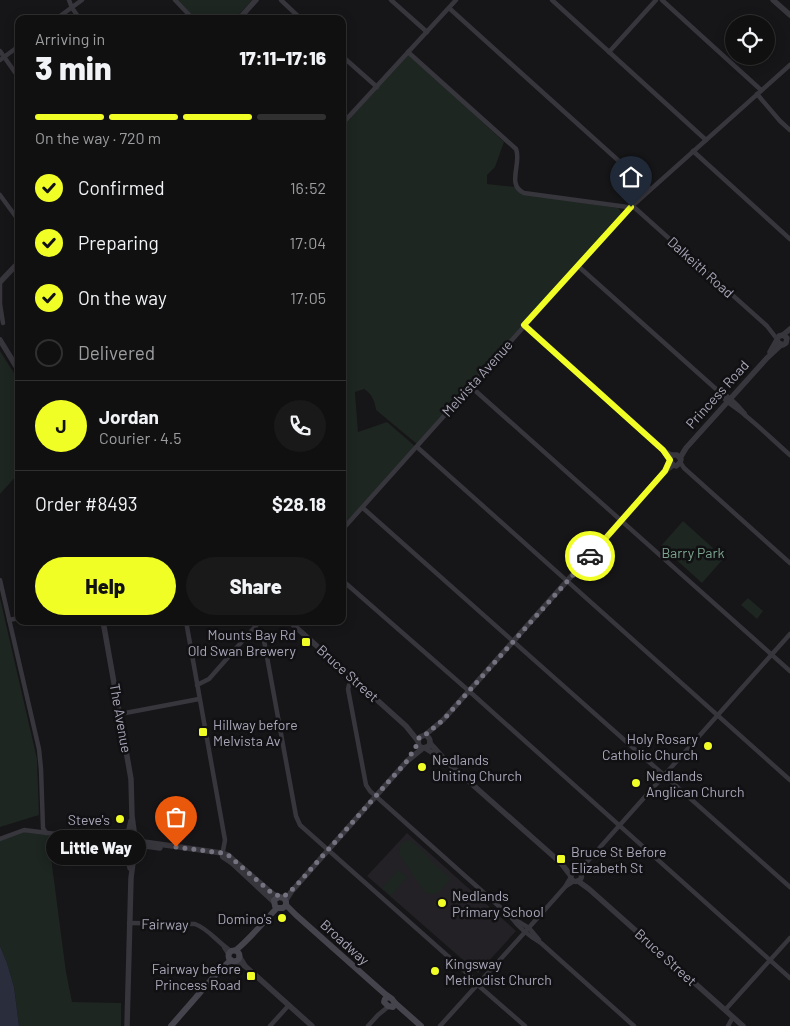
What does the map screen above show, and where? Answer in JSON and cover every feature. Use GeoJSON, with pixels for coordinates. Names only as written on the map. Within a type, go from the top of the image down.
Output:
{"type":"FeatureCollection","features":[{"type":"Feature","properties":{"kind":"main road"},"geometry":{"type":"LineString","coordinates":[[171,1026],[280,903]]}},
{"type":"Feature","properties":{"kind":"main road","name":"Broadway"},"geometry":{"type":"LineString","coordinates":[[280,903],[296,915],[414,1026]]}},
{"type":"Feature","properties":{"kind":"main road","name":"Broadway"},"geometry":{"type":"LineString","coordinates":[[389,1003],[421,1026]]}},
{"type":"Feature","properties":{"kind":"street"},"geometry":{"type":"LineString","coordinates":[[69,0],[77,15]]}},
{"type":"Feature","properties":{"kind":"street"},"geometry":{"type":"LineString","coordinates":[[62,15],[82,0]]}},
{"type":"Feature","properties":{"kind":"street"},"geometry":{"type":"LineString","coordinates":[[175,0],[189,15]]}},
{"type":"Feature","properties":{"kind":"street"},"geometry":{"type":"LineString","coordinates":[[243,15],[256,0]]}},
{"type":"Feature","properties":{"kind":"street"},"geometry":{"type":"LineString","coordinates":[[281,0],[297,15]]}},
{"type":"Feature","properties":{"kind":"street"},"geometry":{"type":"LineString","coordinates":[[391,0],[426,32]]}},
{"type":"Feature","properties":{"kind":"street"},"geometry":{"type":"LineString","coordinates":[[346,120],[456,0]]}},
{"type":"Feature","properties":{"kind":"street"},"geometry":{"type":"LineString","coordinates":[[552,0],[706,140]]}},
{"type":"Feature","properties":{"kind":"street"},"geometry":{"type":"LineString","coordinates":[[609,52],[656,0]]}},
{"type":"Feature","properties":{"kind":"street"},"geometry":{"type":"LineString","coordinates":[[662,0],[761,90]]}},
{"type":"Feature","properties":{"kind":"street"},"geometry":{"type":"LineString","coordinates":[[773,0],[790,15]]}},
{"type":"Feature","properties":{"kind":"street"},"geometry":{"type":"LineString","coordinates":[[449,8],[650,189]]}},
{"type":"Feature","properties":{"kind":"street"},"geometry":{"type":"LineString","coordinates":[[2,58],[15,49]]}},
{"type":"Feature","properties":{"kind":"street"},"geometry":{"type":"LineString","coordinates":[[0,50],[2,58],[15,73]]}},
{"type":"Feature","properties":{"kind":"street","name":"Dalkeith Road"},"geometry":{"type":"LineString","coordinates":[[408,52],[516,149],[518,154],[515,180],[517,188],[524,193],[635,208],[784,340],[790,349]]}},
{"type":"Feature","properties":{"kind":"street"},"geometry":{"type":"LineString","coordinates":[[346,60],[377,87]]}},
{"type":"Feature","properties":{"kind":"street","name":"Melvista Avenue"},"geometry":{"type":"LineString","coordinates":[[346,526],[631,207],[790,65]]}},
{"type":"Feature","properties":{"kind":"street"},"geometry":{"type":"LineString","coordinates":[[757,94],[790,130]]}},
{"type":"Feature","properties":{"kind":"street"},"geometry":{"type":"LineString","coordinates":[[693,151],[790,239]]}},
{"type":"Feature","properties":{"kind":"street"},"geometry":{"type":"LineString","coordinates":[[0,195],[15,216]]}},
{"type":"Feature","properties":{"kind":"street"},"geometry":{"type":"LineString","coordinates":[[3,323],[0,304],[0,283],[15,266]]}},
{"type":"Feature","properties":{"kind":"street"},"geometry":{"type":"LineString","coordinates":[[578,266],[716,389],[721,396],[729,400],[790,454]]}},
{"type":"Feature","properties":{"kind":"street"},"geometry":{"type":"LineString","coordinates":[[524,325],[790,563]]}},
{"type":"Feature","properties":{"kind":"street","name":"Princess Road"},"geometry":{"type":"LineString","coordinates":[[427,738],[784,340],[790,329]]}},
{"type":"Feature","properties":{"kind":"street"},"geometry":{"type":"LineString","coordinates":[[0,340],[15,364]]}},
{"type":"Feature","properties":{"kind":"street"},"geometry":{"type":"LineString","coordinates":[[470,386],[790,670]]}},
{"type":"Feature","properties":{"kind":"street"},"geometry":{"type":"LineString","coordinates":[[417,446],[790,780]]}},
{"type":"Feature","properties":{"kind":"street"},"geometry":{"type":"LineString","coordinates":[[363,508],[790,887]]}},
{"type":"Feature","properties":{"kind":"street"},"geometry":{"type":"LineString","coordinates":[[0,580],[38,749],[41,769],[43,828],[46,832]]}},
{"type":"Feature","properties":{"kind":"street"},"geometry":{"type":"LineString","coordinates":[[346,583],[790,978]]}},
{"type":"Feature","properties":{"kind":"street"},"geometry":{"type":"LineString","coordinates":[[9,620],[15,619]]}},
{"type":"Feature","properties":{"kind":"street","name":"The Avenue"},"geometry":{"type":"LineString","coordinates":[[104,625],[131,779],[132,816],[136,839]]}},
{"type":"Feature","properties":{"kind":"street"},"geometry":{"type":"LineString","coordinates":[[187,625],[225,840],[222,855]]}},
{"type":"Feature","properties":{"kind":"street"},"geometry":{"type":"LineString","coordinates":[[197,685],[209,679],[257,625]]}},
{"type":"Feature","properties":{"kind":"street","name":"Bruce Street"},"geometry":{"type":"LineString","coordinates":[[293,625],[406,726],[421,745],[447,762],[743,1026]]}},
{"type":"Feature","properties":{"kind":"street"},"geometry":{"type":"LineString","coordinates":[[255,628],[263,634],[296,816],[300,826],[525,1026]]}},
{"type":"Feature","properties":{"kind":"street"},"geometry":{"type":"LineString","coordinates":[[441,1026],[790,634]]}},
{"type":"Feature","properties":{"kind":"street"},"geometry":{"type":"LineString","coordinates":[[354,680],[348,689],[366,785],[634,1026]]}},
{"type":"Feature","properties":{"kind":"street"},"geometry":{"type":"LineString","coordinates":[[120,714],[199,699]]}},
{"type":"Feature","properties":{"kind":"street","name":"Bruce Street"},"geometry":{"type":"LineString","coordinates":[[406,726],[427,738],[447,762]]}},
{"type":"Feature","properties":{"kind":"street"},"geometry":{"type":"LineString","coordinates":[[419,738],[427,738],[429,746],[421,745],[419,738]]}},
{"type":"Feature","properties":{"kind":"street"},"geometry":{"type":"LineString","coordinates":[[280,903],[421,745]]}},
{"type":"Feature","properties":{"kind":"street","name":"The Avenue"},"geometry":{"type":"LineString","coordinates":[[127,839],[132,816]]}},
{"type":"Feature","properties":{"kind":"street"},"geometry":{"type":"LineString","coordinates":[[0,839],[24,830],[113,841],[131,849],[145,846],[222,855]]}},
{"type":"Feature","properties":{"kind":"street"},"geometry":{"type":"LineString","coordinates":[[113,841],[131,837],[144,842],[222,855]]}},
{"type":"Feature","properties":{"kind":"street"},"geometry":{"type":"LineString","coordinates":[[127,839],[125,842],[131,878]]}},
{"type":"Feature","properties":{"kind":"street"},"geometry":{"type":"LineString","coordinates":[[128,1026],[129,923],[131,878],[135,848],[138,844],[136,839]]}},
{"type":"Feature","properties":{"kind":"street","name":"Broadway"},"geometry":{"type":"LineString","coordinates":[[222,855],[280,903]]}},
{"type":"Feature","properties":{"kind":"street","name":"Fairway"},"geometry":{"type":"LineString","coordinates":[[129,923],[188,923],[202,927],[312,1026]]}},
{"type":"Feature","properties":{"kind":"street"},"geometry":{"type":"LineString","coordinates":[[726,1010],[790,938]]}},
{"type":"Feature","properties":{"kind":"street"},"geometry":{"type":"LineString","coordinates":[[368,1026],[389,1003]]}},
{"type":"Feature","properties":{"kind":"street"},"geometry":{"type":"LineString","coordinates":[[270,1026],[289,1005]]}},
{"type":"Feature","properties":{"kind":"street"},"geometry":{"type":"LineString","coordinates":[[728,1026],[733,1017]]}},
{"type":"Feature","properties":{"kind":"shaded area","name":"Nedlands Primary School"},"geometry":{"type":"Polygon","coordinates":[[[407,833],[516,931],[478,973],[367,876],[407,833]]]}},
{"type":"Feature","properties":{"kind":"green space"},"geometry":{"type":"Polygon","coordinates":[[[177,0],[252,0],[239,15],[191,15],[177,0]]]}},
{"type":"Feature","properties":{"kind":"green space"},"geometry":{"type":"Polygon","coordinates":[[[408,53],[504,142],[495,167],[487,175],[487,184],[516,187],[524,194],[618,208],[621,214],[417,444],[376,410],[375,403],[369,393],[364,389],[355,392],[358,432],[387,422],[416,447],[346,525],[346,123],[408,53]]]}},
{"type":"Feature","properties":{"kind":"green space"},"geometry":{"type":"Polygon","coordinates":[[[0,351],[15,375],[15,477],[0,494],[0,351]]]}},
{"type":"Feature","properties":{"kind":"green space","name":"Barry Park"},"geometry":{"type":"Polygon","coordinates":[[[683,521],[724,558],[702,583],[661,546],[683,521]]]}},
{"type":"Feature","properties":{"kind":"green space"},"geometry":{"type":"Polygon","coordinates":[[[0,598],[37,759],[39,815],[0,827],[0,598]]]}},
{"type":"Feature","properties":{"kind":"green space"},"geometry":{"type":"Polygon","coordinates":[[[748,598],[763,611],[757,619],[741,605],[748,598]]]}},
{"type":"Feature","properties":{"kind":"green space"},"geometry":{"type":"Polygon","coordinates":[[[24,830],[49,833],[66,972],[72,1002],[121,1003],[121,1026],[19,1026],[14,987],[0,946],[0,841],[24,830]]]}},
{"type":"Feature","properties":{"kind":"green space"},"geometry":{"type":"Polygon","coordinates":[[[410,840],[450,878],[445,887],[439,892],[429,894],[425,892],[399,854],[401,843],[410,840]]]}},
{"type":"Feature","properties":{"kind":"green space"},"geometry":{"type":"Polygon","coordinates":[[[398,870],[407,877],[391,896],[382,888],[398,870]]]}},
{"type":"Feature","properties":{"kind":"water"},"geometry":{"type":"Polygon","coordinates":[[[0,946],[14,987],[19,1026],[0,1026],[0,946]]]}},
{"type":"Feature","properties":{"kind":"way so far"},"geometry":{"type":"LineString","coordinates":[[176,847],[228,855],[273,894],[283,897],[291,892],[407,761],[419,738],[443,720],[590,556]]}},
{"type":"Feature","properties":{"kind":"place","name":"Mounts Bay Rd Old Swan Brewery"},"geometry":{"type":"Point","coordinates":[306,642]}},
{"type":"Feature","properties":{"kind":"place","name":"Hillway before Melvista Av"},"geometry":{"type":"Point","coordinates":[203,732]}},
{"type":"Feature","properties":{"kind":"place","name":"Holy Rosary Catholic Church"},"geometry":{"type":"Point","coordinates":[708,746]}},
{"type":"Feature","properties":{"kind":"place","name":"Nedlands Uniting Church"},"geometry":{"type":"Point","coordinates":[422,767]}},
{"type":"Feature","properties":{"kind":"place","name":"Nedlands Anglican Church"},"geometry":{"type":"Point","coordinates":[636,783]}},
{"type":"Feature","properties":{"kind":"place","name":"Steve's"},"geometry":{"type":"Point","coordinates":[120,819]}},
{"type":"Feature","properties":{"kind":"place","name":"Little Way"},"geometry":{"type":"Point","coordinates":[176,847]}},
{"type":"Feature","properties":{"kind":"place","name":"Bruce St Before Elizabeth St"},"geometry":{"type":"Point","coordinates":[561,859]}},
{"type":"Feature","properties":{"kind":"place","name":"Nedlands Primary School"},"geometry":{"type":"Point","coordinates":[442,903]}},
{"type":"Feature","properties":{"kind":"place","name":"Domino's"},"geometry":{"type":"Point","coordinates":[282,918]}},
{"type":"Feature","properties":{"kind":"place","name":"Kingsway Methodist Church"},"geometry":{"type":"Point","coordinates":[435,971]}},
{"type":"Feature","properties":{"kind":"place","name":"Fairway before Princess Road"},"geometry":{"type":"Point","coordinates":[251,976]}},
{"type":"Feature","properties":{"kind":"route"},"geometry":{"type":"LineString","coordinates":[[590,556],[665,471],[670,460],[663,450],[524,325],[631,207]]}}]}
